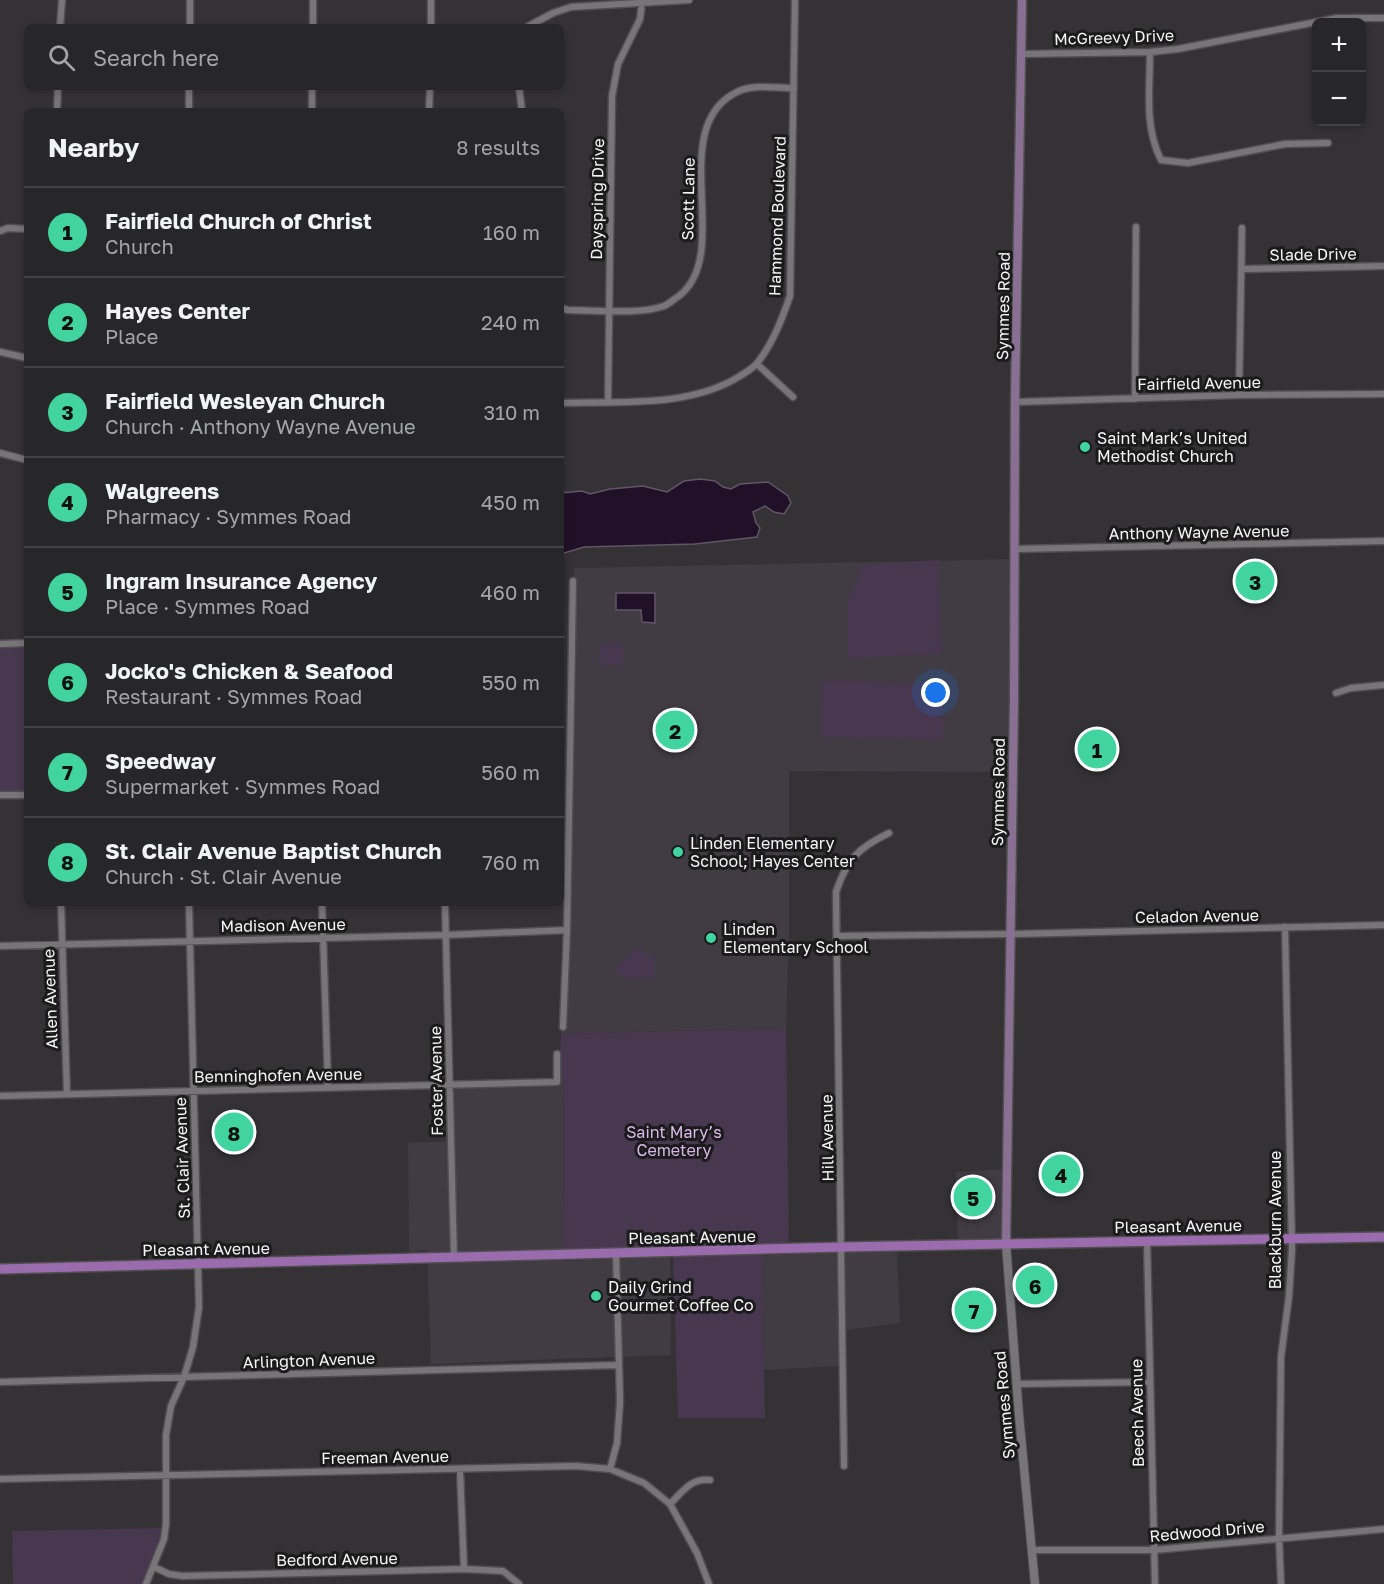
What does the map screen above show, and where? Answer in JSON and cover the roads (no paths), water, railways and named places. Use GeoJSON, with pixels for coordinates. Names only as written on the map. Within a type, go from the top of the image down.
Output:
{"type":"FeatureCollection","features":[{"type":"Feature","properties":{"kind":"main road","name":"Symmes Road"},"geometry":{"type":"LineString","coordinates":[[1006,1243],[1016,549],[1015,402],[1022,0]]}},
{"type":"Feature","properties":{"kind":"main road","name":"Pleasant Avenue"},"geometry":{"type":"LineString","coordinates":[[0,1269],[1006,1243],[1384,1237]]}},
{"type":"Feature","properties":{"kind":"street"},"geometry":{"type":"LineString","coordinates":[[60,24],[62,0]]}},
{"type":"Feature","properties":{"kind":"street"},"geometry":{"type":"LineString","coordinates":[[190,0],[190,24]]}},
{"type":"Feature","properties":{"kind":"street"},"geometry":{"type":"LineString","coordinates":[[313,0],[313,24]]}},
{"type":"Feature","properties":{"kind":"street"},"geometry":{"type":"LineString","coordinates":[[431,0],[431,24]]}},
{"type":"Feature","properties":{"kind":"street"},"geometry":{"type":"LineString","coordinates":[[533,24],[571,7],[689,0]]}},
{"type":"Feature","properties":{"kind":"street","name":"Hammond Boulevard"},"geometry":{"type":"LineString","coordinates":[[564,403],[677,399],[701,394],[721,387],[757,364],[776,331],[790,296],[795,0]]}},
{"type":"Feature","properties":{"kind":"street","name":"Dayspring Drive"},"geometry":{"type":"LineString","coordinates":[[608,401],[614,80],[618,64],[640,19],[642,3]]}},
{"type":"Feature","properties":{"kind":"street","name":"McGreevy Drive"},"geometry":{"type":"LineString","coordinates":[[1022,54],[1150,52],[1178,49],[1337,18],[1384,18]]}},
{"type":"Feature","properties":{"kind":"street"},"geometry":{"type":"LineString","coordinates":[[1150,52],[1149,127],[1153,145],[1161,160],[1188,163],[1285,144],[1328,143]]}},
{"type":"Feature","properties":{"kind":"street","name":"Scott Lane"},"geometry":{"type":"LineString","coordinates":[[564,309],[641,311],[666,306],[683,293],[695,275],[701,248],[702,152],[704,132],[710,116],[723,102],[740,91],[760,88],[794,88]]}},
{"type":"Feature","properties":{"kind":"street"},"geometry":{"type":"LineString","coordinates":[[57,108],[58,90]]}},
{"type":"Feature","properties":{"kind":"street"},"geometry":{"type":"LineString","coordinates":[[189,90],[189,108]]}},
{"type":"Feature","properties":{"kind":"street"},"geometry":{"type":"LineString","coordinates":[[312,90],[312,108]]}},
{"type":"Feature","properties":{"kind":"street"},"geometry":{"type":"LineString","coordinates":[[429,108],[430,90]]}},
{"type":"Feature","properties":{"kind":"street"},"geometry":{"type":"LineString","coordinates":[[519,90],[522,108]]}},
{"type":"Feature","properties":{"kind":"street"},"geometry":{"type":"LineString","coordinates":[[1135,399],[1136,227]]}},
{"type":"Feature","properties":{"kind":"street"},"geometry":{"type":"LineString","coordinates":[[0,231],[8,228],[24,228]]}},
{"type":"Feature","properties":{"kind":"street"},"geometry":{"type":"LineString","coordinates":[[1239,395],[1242,228]]}},
{"type":"Feature","properties":{"kind":"street","name":"Slade Drive"},"geometry":{"type":"LineString","coordinates":[[1242,269],[1384,266]]}},
{"type":"Feature","properties":{"kind":"street"},"geometry":{"type":"LineString","coordinates":[[0,352],[24,357]]}},
{"type":"Feature","properties":{"kind":"street"},"geometry":{"type":"LineString","coordinates":[[757,364],[793,397]]}},
{"type":"Feature","properties":{"kind":"street","name":"Fairfield Avenue"},"geometry":{"type":"LineString","coordinates":[[1015,402],[1239,395],[1384,394]]}},
{"type":"Feature","properties":{"kind":"street"},"geometry":{"type":"LineString","coordinates":[[0,453],[24,459]]}},
{"type":"Feature","properties":{"kind":"street","name":"Anthony Wayne Avenue"},"geometry":{"type":"LineString","coordinates":[[1016,549],[1384,542]]}},
{"type":"Feature","properties":{"kind":"street"},"geometry":{"type":"LineString","coordinates":[[563,1027],[567,930],[565,780],[573,581]]}},
{"type":"Feature","properties":{"kind":"street"},"geometry":{"type":"LineString","coordinates":[[0,644],[24,644]]}},
{"type":"Feature","properties":{"kind":"street"},"geometry":{"type":"LineString","coordinates":[[1336,693],[1351,688],[1384,685]]}},
{"type":"Feature","properties":{"kind":"street"},"geometry":{"type":"LineString","coordinates":[[0,795],[24,795]]}},
{"type":"Feature","properties":{"kind":"street","name":"Hill Avenue"},"geometry":{"type":"LineString","coordinates":[[844,1466],[836,892],[846,866],[866,845],[889,832]]}},
{"type":"Feature","properties":{"kind":"street","name":"Allen Avenue"},"geometry":{"type":"LineString","coordinates":[[61,906],[66,1094]]}},
{"type":"Feature","properties":{"kind":"street","name":"St. Clair Avenue"},"geometry":{"type":"LineString","coordinates":[[146,1584],[164,1539],[166,1435],[171,1406],[184,1377],[197,1327],[199,1295],[189,906]]}},
{"type":"Feature","properties":{"kind":"street"},"geometry":{"type":"LineString","coordinates":[[322,906],[328,1087]]}},
{"type":"Feature","properties":{"kind":"street","name":"Foster Avenue"},"geometry":{"type":"LineString","coordinates":[[445,906],[454,1258]]}},
{"type":"Feature","properties":{"kind":"street","name":"Celadon Avenue"},"geometry":{"type":"LineString","coordinates":[[1011,934],[1384,925]]}},
{"type":"Feature","properties":{"kind":"street","name":"Blackburn Avenue"},"geometry":{"type":"LineString","coordinates":[[1281,1584],[1279,1538],[1281,1357],[1289,1296],[1291,1239],[1285,927]]}},
{"type":"Feature","properties":{"kind":"street","name":"Madison Avenue"},"geometry":{"type":"LineString","coordinates":[[0,946],[567,930]]}},
{"type":"Feature","properties":{"kind":"street"},"geometry":{"type":"LineString","coordinates":[[837,936],[1011,934]]}},
{"type":"Feature","properties":{"kind":"street","name":"Benninghofen Avenue"},"geometry":{"type":"LineString","coordinates":[[0,1096],[556,1082],[557,1054]]}},
{"type":"Feature","properties":{"kind":"street","name":"Beech Avenue"},"geometry":{"type":"LineString","coordinates":[[1147,1242],[1155,1584]]}},
{"type":"Feature","properties":{"kind":"street","name":"Symmes Road"},"geometry":{"type":"LineString","coordinates":[[1006,1243],[1035,1584]]}},
{"type":"Feature","properties":{"kind":"street"},"geometry":{"type":"LineString","coordinates":[[610,1469],[617,1443],[620,1402],[616,1253]]}},
{"type":"Feature","properties":{"kind":"street","name":"Arlington Avenue"},"geometry":{"type":"LineString","coordinates":[[0,1382],[618,1365]]}},
{"type":"Feature","properties":{"kind":"street"},"geometry":{"type":"LineString","coordinates":[[1017,1384],[1150,1382]]}},
{"type":"Feature","properties":{"kind":"street","name":"Freeman Avenue"},"geometry":{"type":"LineString","coordinates":[[0,1479],[576,1466],[610,1469],[644,1484],[670,1504],[697,1553],[709,1584]]}},
{"type":"Feature","properties":{"kind":"street"},"geometry":{"type":"LineString","coordinates":[[460,1469],[464,1569]]}},
{"type":"Feature","properties":{"kind":"street"},"geometry":{"type":"LineString","coordinates":[[670,1504],[693,1481],[710,1480]]}},
{"type":"Feature","properties":{"kind":"street","name":"Redwood Drive"},"geometry":{"type":"LineString","coordinates":[[1032,1550],[1154,1550],[1384,1529]]}},
{"type":"Feature","properties":{"kind":"street","name":"Bedford Avenue"},"geometry":{"type":"LineString","coordinates":[[154,1567],[169,1574],[182,1576],[464,1569],[503,1571],[519,1584]]}},
{"type":"Feature","properties":{"kind":"place","name":"Saint Mark’s United Methodist Church"},"geometry":{"type":"Point","coordinates":[1085,447]}},
{"type":"Feature","properties":{"kind":"place","name":"Fairfield Wesleyan Church"},"geometry":{"type":"Point","coordinates":[1255,581]}},
{"type":"Feature","properties":{"kind":"place","name":"Hayes Center"},"geometry":{"type":"Point","coordinates":[675,730]}},
{"type":"Feature","properties":{"kind":"place","name":"Fairfield Church of Christ"},"geometry":{"type":"Point","coordinates":[1097,749]}},
{"type":"Feature","properties":{"kind":"place","name":"Linden Elementary School; Hayes Center"},"geometry":{"type":"Point","coordinates":[678,852]}},
{"type":"Feature","properties":{"kind":"place","name":"Linden Elementary School"},"geometry":{"type":"Point","coordinates":[711,938]}},
{"type":"Feature","properties":{"kind":"place","name":"St. Clair Avenue Baptist Church"},"geometry":{"type":"Point","coordinates":[234,1132]}},
{"type":"Feature","properties":{"kind":"place","name":"Walgreens"},"geometry":{"type":"Point","coordinates":[1061,1174]}},
{"type":"Feature","properties":{"kind":"place","name":"Ingram Insurance Agency"},"geometry":{"type":"Point","coordinates":[973,1197]}},
{"type":"Feature","properties":{"kind":"place","name":"Jocko's Chicken & Seafood"},"geometry":{"type":"Point","coordinates":[1035,1285]}},
{"type":"Feature","properties":{"kind":"place","name":"Daily Grind Gourmet Coffee Co"},"geometry":{"type":"Point","coordinates":[596,1296]}},
{"type":"Feature","properties":{"kind":"place","name":"Speedway"},"geometry":{"type":"Point","coordinates":[974,1310]}},
{"type":"Feature","properties":{"kind":"park label","name":"Saint Mary’s Cemetery"},"geometry":{"type":"Point","coordinates":[674,1141]}}]}
